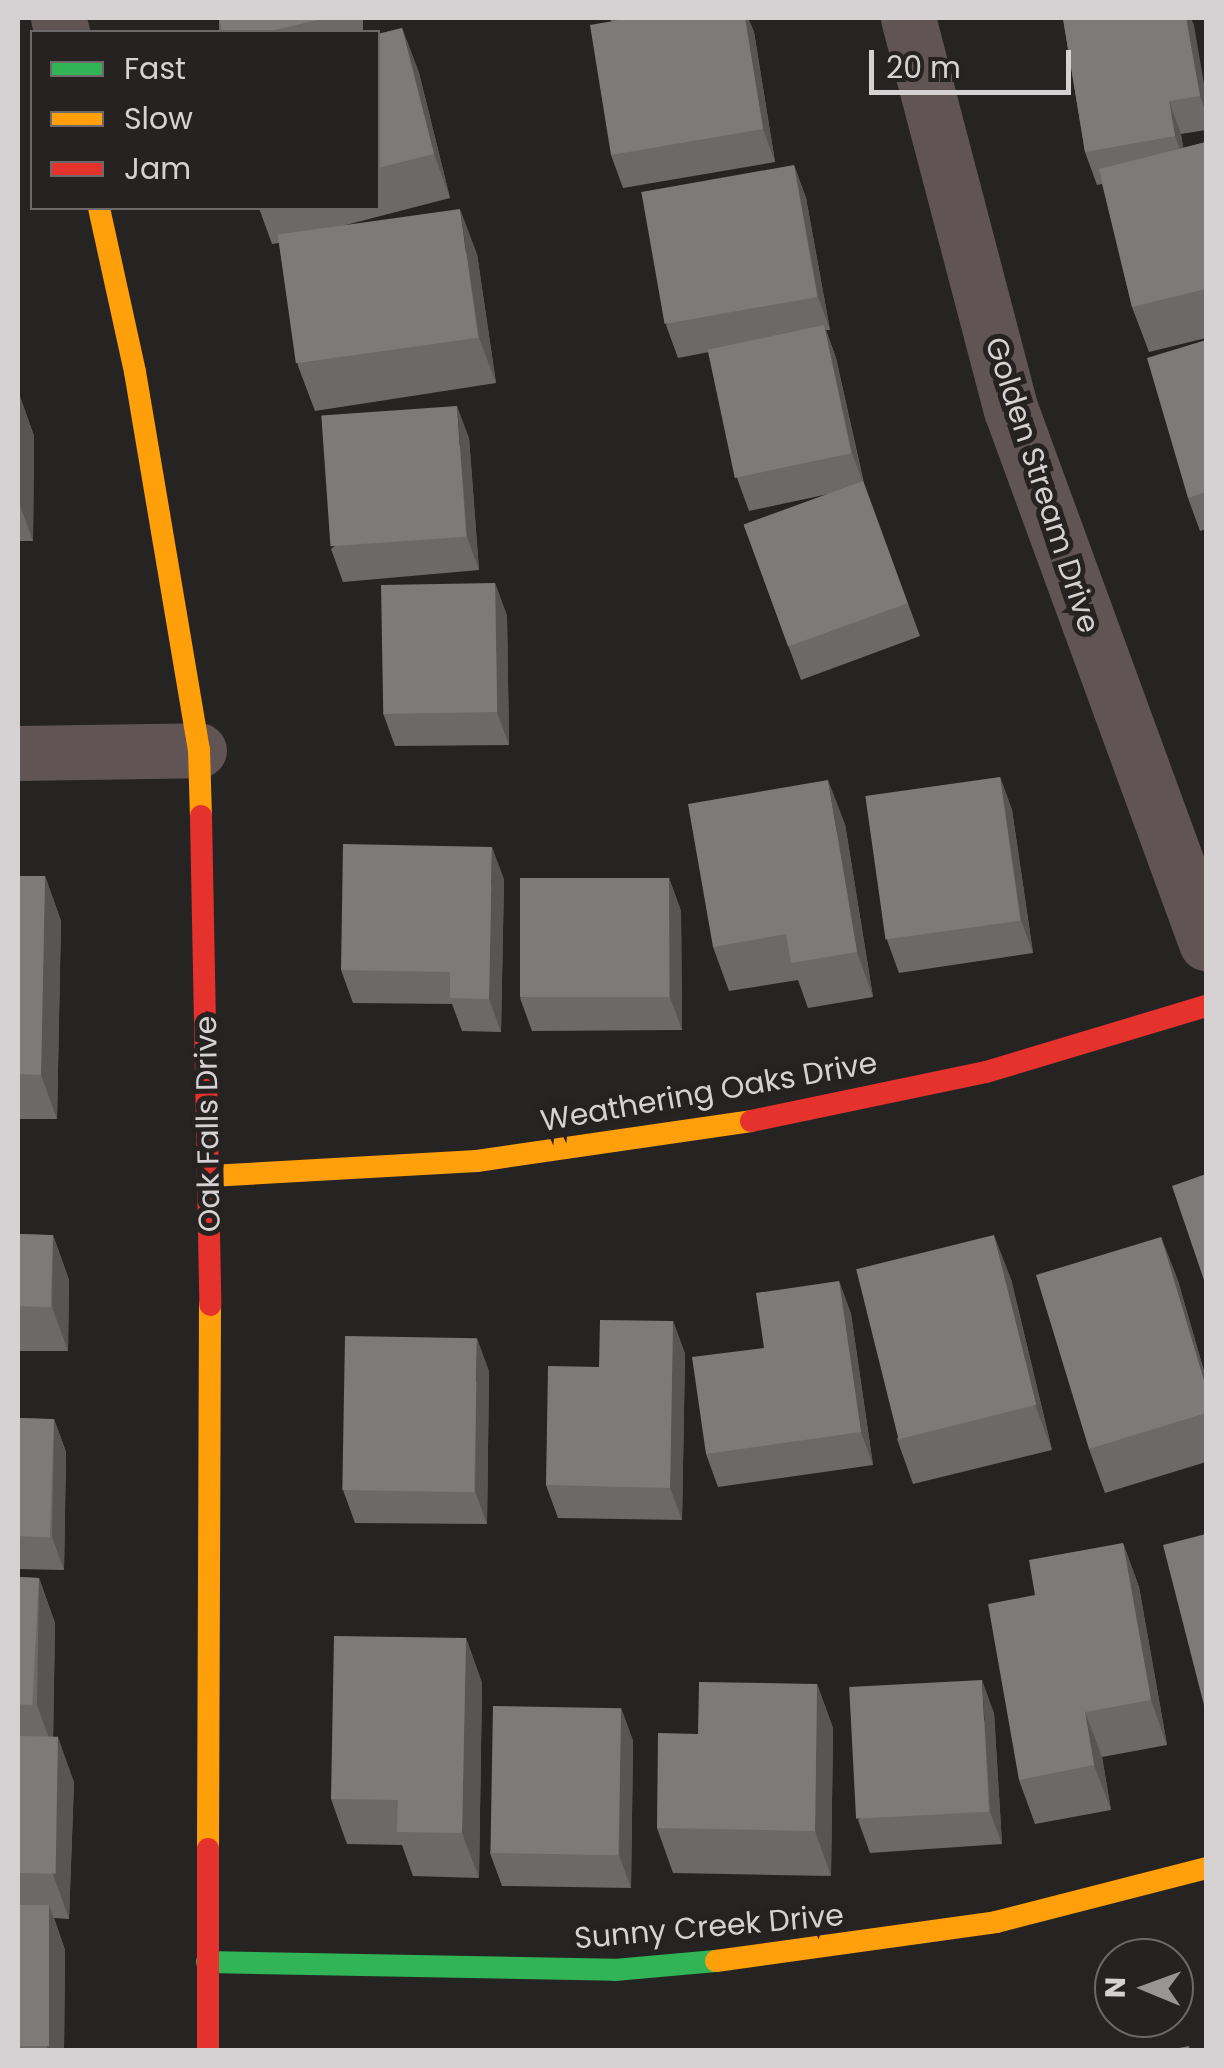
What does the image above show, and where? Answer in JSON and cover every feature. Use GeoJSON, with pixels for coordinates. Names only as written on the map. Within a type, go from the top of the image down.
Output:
{"type":"FeatureCollection","features":[{"type":"Feature","properties":{"kind":"street","name":"Golden Stream Drive"},"geometry":{"type":"LineString","coordinates":[[908,18],[1011,410],[1206,943]]}},
{"type":"Feature","properties":{"kind":"street","name":"Oak Falls Drive"},"geometry":{"type":"LineString","coordinates":[[99,210],[145,428],[199,750],[210,1176],[208,2050]]}},
{"type":"Feature","properties":{"kind":"street"},"geometry":{"type":"LineString","coordinates":[[18,753],[199,750]]}},
{"type":"Feature","properties":{"kind":"street","name":"Weathering Oaks Drive"},"geometry":{"type":"LineString","coordinates":[[210,1176],[476,1161],[770,1118],[986,1072],[1206,1006]]}},
{"type":"Feature","properties":{"kind":"street","name":"Sunny Creek Drive"},"geometry":{"type":"LineString","coordinates":[[208,1962],[615,1970],[801,1954],[996,1922],[1206,1868]]}},
{"type":"Feature","properties":{"kind":"building"},"geometry":{"type":"Polygon","coordinates":[[[219,18],[326,18],[275,30],[222,30],[219,18]]]}},
{"type":"Feature","properties":{"kind":"building"},"geometry":{"type":"Polygon","coordinates":[[[631,18],[745,18],[763,129],[611,155],[590,25],[631,18]]]}},
{"type":"Feature","properties":{"kind":"building"},"geometry":{"type":"Polygon","coordinates":[[[1063,18],[1186,18],[1200,96],[1169,101],[1175,136],[1085,152],[1063,18]]]}},
{"type":"Feature","properties":{"kind":"building"},"geometry":{"type":"Polygon","coordinates":[[[402,28],[434,154],[380,168],[380,34],[402,28]]]}},
{"type":"Feature","properties":{"kind":"building"},"geometry":{"type":"Polygon","coordinates":[[[1206,142],[1206,289],[1132,307],[1099,169],[1206,142]]]}},
{"type":"Feature","properties":{"kind":"building"},"geometry":{"type":"Polygon","coordinates":[[[794,165],[817,297],[665,324],[641,192],[794,165]]]}},
{"type":"Feature","properties":{"kind":"building"},"geometry":{"type":"Polygon","coordinates":[[[460,209],[478,338],[296,363],[278,235],[460,209]]]}},
{"type":"Feature","properties":{"kind":"building"},"geometry":{"type":"Polygon","coordinates":[[[824,325],[851,453],[735,478],[708,350],[824,325]]]}},
{"type":"Feature","properties":{"kind":"building"},"geometry":{"type":"Polygon","coordinates":[[[1206,340],[1206,492],[1188,498],[1147,358],[1206,340]]]}},
{"type":"Feature","properties":{"kind":"building"},"geometry":{"type":"Polygon","coordinates":[[[457,406],[466,537],[330,546],[321,415],[457,406]]]}},
{"type":"Feature","properties":{"kind":"building"},"geometry":{"type":"Polygon","coordinates":[[[863,481],[907,603],[788,647],[744,524],[863,481]]]}},
{"type":"Feature","properties":{"kind":"building"},"geometry":{"type":"Polygon","coordinates":[[[495,583],[497,712],[383,714],[381,585],[495,583]]]}},
{"type":"Feature","properties":{"kind":"building"},"geometry":{"type":"Polygon","coordinates":[[[1000,777],[1020,921],[886,940],[865,796],[1000,777]]]}},
{"type":"Feature","properties":{"kind":"building"},"geometry":{"type":"Polygon","coordinates":[[[828,780],[857,952],[791,963],[786,934],[713,947],[688,804],[828,780]]]}},
{"type":"Feature","properties":{"kind":"building"},"geometry":{"type":"Polygon","coordinates":[[[343,844],[492,847],[489,999],[450,998],[450,972],[341,970],[343,844]]]}},
{"type":"Feature","properties":{"kind":"building"},"geometry":{"type":"Polygon","coordinates":[[[18,876],[45,876],[41,1075],[18,1074],[18,876]]]}},
{"type":"Feature","properties":{"kind":"building"},"geometry":{"type":"Polygon","coordinates":[[[520,878],[669,878],[669,997],[520,997],[520,878]]]}},
{"type":"Feature","properties":{"kind":"building"},"geometry":{"type":"Polygon","coordinates":[[[1206,1174],[1206,1286],[1172,1186],[1206,1174]]]}},
{"type":"Feature","properties":{"kind":"building"},"geometry":{"type":"Polygon","coordinates":[[[18,1234],[53,1235],[50,1307],[18,1306],[18,1234]]]}},
{"type":"Feature","properties":{"kind":"building"},"geometry":{"type":"Polygon","coordinates":[[[994,1235],[1036,1405],[899,1439],[856,1269],[994,1235]]]}},
{"type":"Feature","properties":{"kind":"building"},"geometry":{"type":"Polygon","coordinates":[[[1161,1237],[1206,1387],[1206,1413],[1089,1449],[1036,1275],[1161,1237]]]}},
{"type":"Feature","properties":{"kind":"building"},"geometry":{"type":"Polygon","coordinates":[[[839,1281],[861,1432],[706,1454],[692,1357],[764,1348],[756,1293],[839,1281]]]}},
{"type":"Feature","properties":{"kind":"building"},"geometry":{"type":"Polygon","coordinates":[[[600,1320],[673,1321],[670,1488],[546,1485],[548,1366],[599,1367],[600,1320]]]}},
{"type":"Feature","properties":{"kind":"building"},"geometry":{"type":"Polygon","coordinates":[[[345,1336],[477,1338],[474,1492],[342,1490],[345,1336]]]}},
{"type":"Feature","properties":{"kind":"building"},"geometry":{"type":"Polygon","coordinates":[[[18,1418],[54,1419],[50,1537],[18,1536],[18,1418]]]}},
{"type":"Feature","properties":{"kind":"building"},"geometry":{"type":"Polygon","coordinates":[[[1206,1534],[1206,1713],[1163,1545],[1206,1534]]]}},
{"type":"Feature","properties":{"kind":"building"},"geometry":{"type":"Polygon","coordinates":[[[1123,1543],[1151,1700],[1085,1712],[1094,1765],[1019,1780],[988,1604],[1035,1595],[1029,1560],[1123,1543]]]}},
{"type":"Feature","properties":{"kind":"building"},"geometry":{"type":"Polygon","coordinates":[[[18,1577],[39,1578],[32,1705],[18,1704],[18,1577]]]}},
{"type":"Feature","properties":{"kind":"building"},"geometry":{"type":"Polygon","coordinates":[[[334,1636],[466,1638],[462,1833],[397,1832],[398,1800],[331,1799],[334,1636]]]}},
{"type":"Feature","properties":{"kind":"building"},"geometry":{"type":"Polygon","coordinates":[[[982,1680],[989,1812],[856,1819],[849,1687],[982,1680]]]}},
{"type":"Feature","properties":{"kind":"building"},"geometry":{"type":"Polygon","coordinates":[[[699,1682],[817,1684],[815,1831],[657,1828],[658,1733],[698,1734],[699,1682]]]}},
{"type":"Feature","properties":{"kind":"building"},"geometry":{"type":"Polygon","coordinates":[[[493,1706],[621,1708],[618,1855],[490,1853],[493,1706]]]}},
{"type":"Feature","properties":{"kind":"building"},"geometry":{"type":"Polygon","coordinates":[[[18,1736],[58,1737],[56,1874],[18,1873],[18,1736]]]}},
{"type":"Feature","properties":{"kind":"building"},"geometry":{"type":"Polygon","coordinates":[[[18,1905],[49,1905],[49,2046],[18,2046],[18,1905]]]}},
{"type":"Feature","properties":{"kind":"traffic: fast"},"geometry":{"type":"LineString","coordinates":[[207,1962],[615,1970],[716,1961]]}},
{"type":"Feature","properties":{"kind":"traffic: slow"},"geometry":{"type":"LineString","coordinates":[[99,210],[135,372],[199,750],[201,816]]}},
{"type":"Feature","properties":{"kind":"traffic: slow"},"geometry":{"type":"LineString","coordinates":[[210,1176],[477,1161],[751,1121]]}},
{"type":"Feature","properties":{"kind":"traffic: slow"},"geometry":{"type":"LineString","coordinates":[[208,1849],[210,1305]]}},
{"type":"Feature","properties":{"kind":"traffic: slow"},"geometry":{"type":"LineString","coordinates":[[716,1961],[996,1922],[1206,1868]]}},
{"type":"Feature","properties":{"kind":"traffic: jam"},"geometry":{"type":"LineString","coordinates":[[201,816],[210,1305]]}},
{"type":"Feature","properties":{"kind":"traffic: jam"},"geometry":{"type":"LineString","coordinates":[[751,1121],[986,1072],[1206,1006]]}},
{"type":"Feature","properties":{"kind":"traffic: jam"},"geometry":{"type":"LineString","coordinates":[[208,1849],[208,2050]]}}]}
